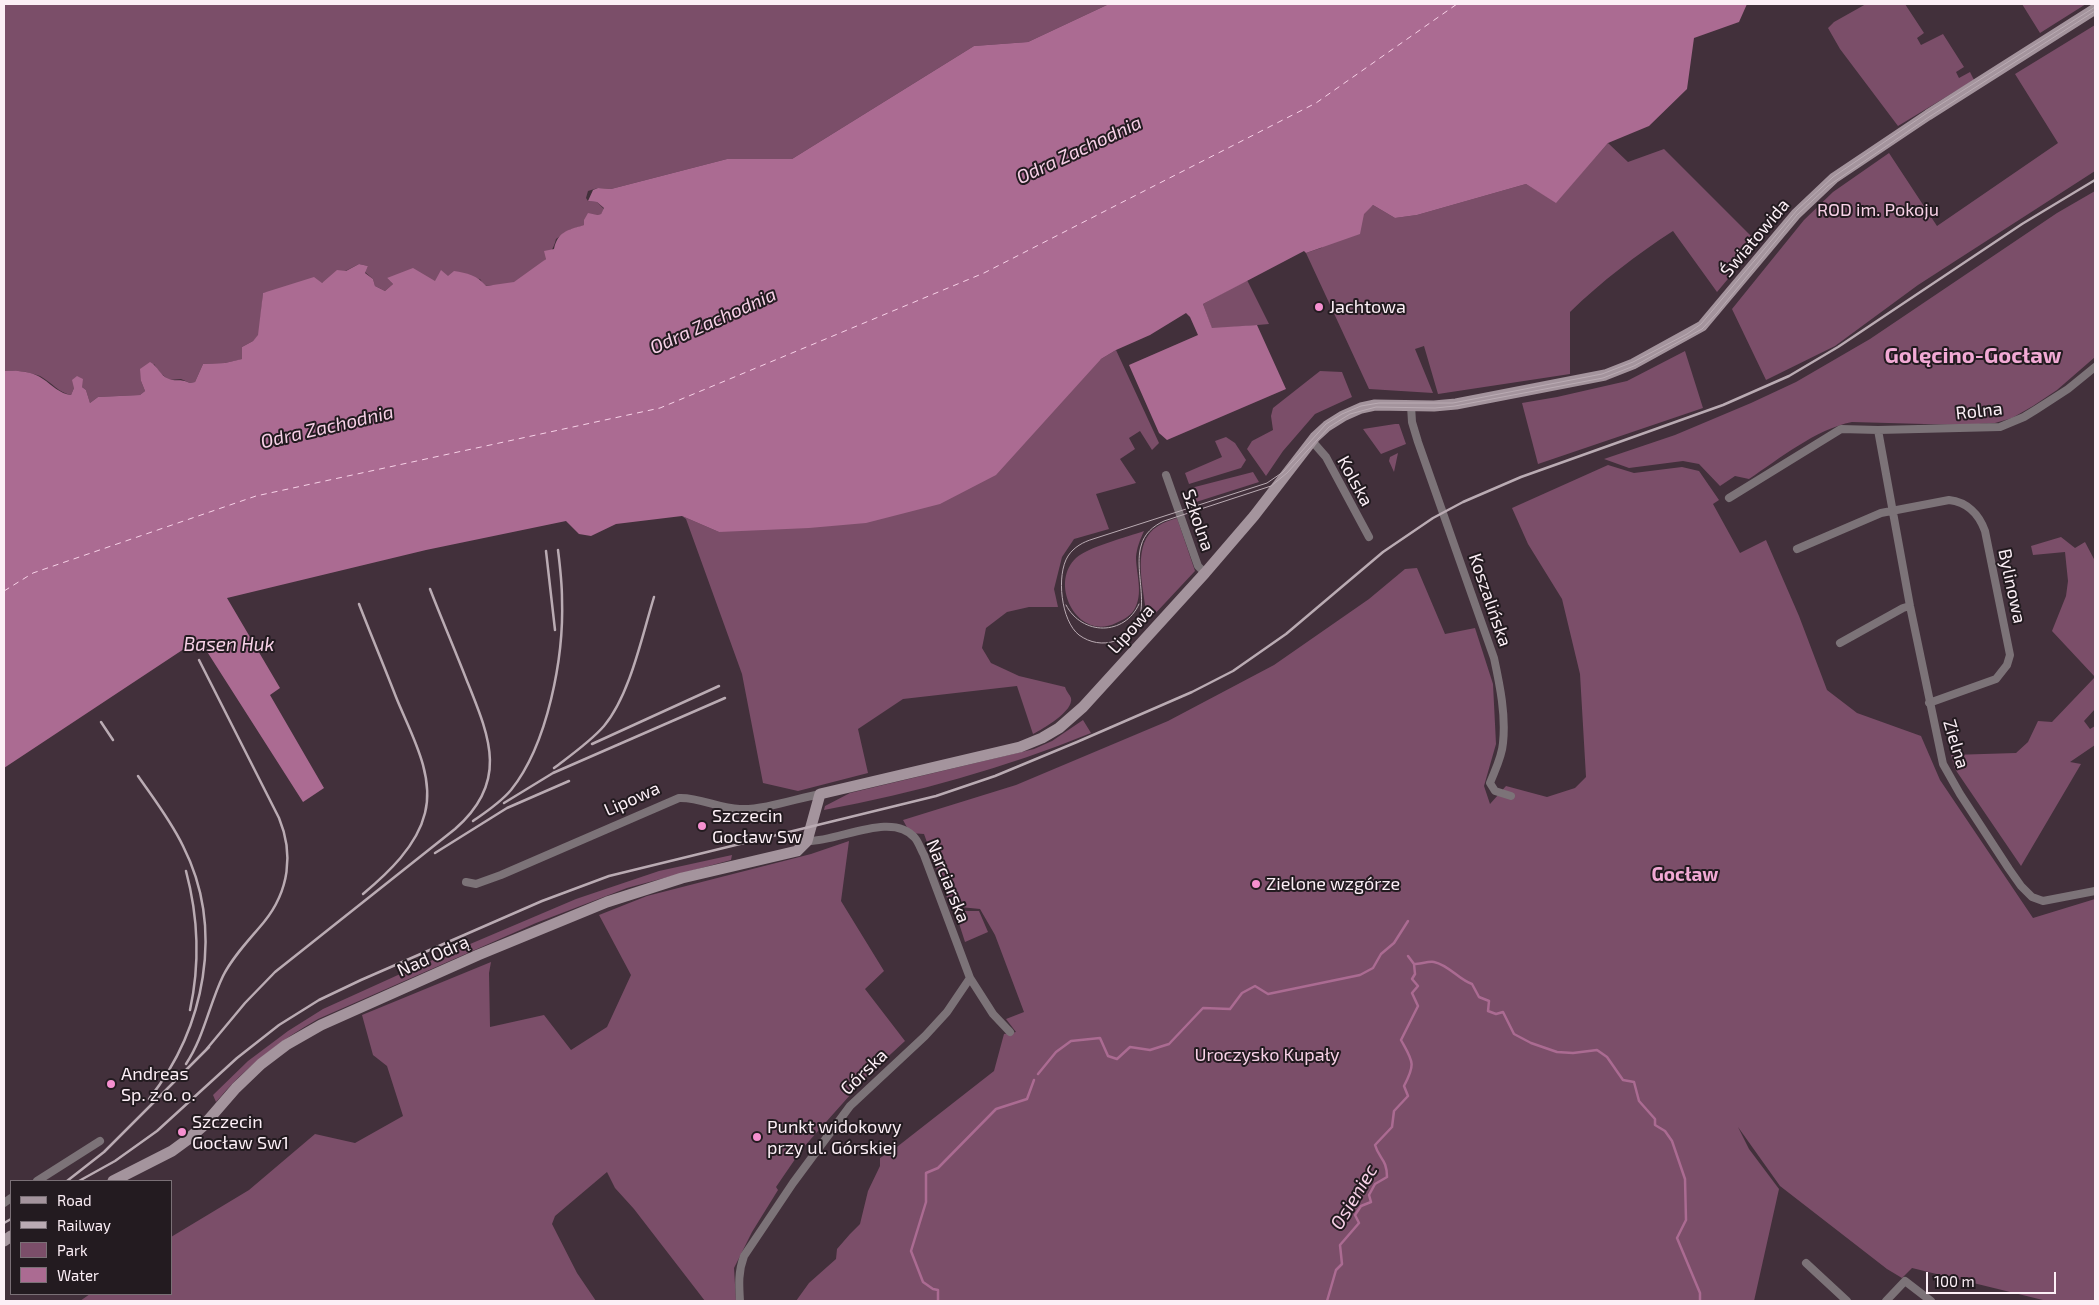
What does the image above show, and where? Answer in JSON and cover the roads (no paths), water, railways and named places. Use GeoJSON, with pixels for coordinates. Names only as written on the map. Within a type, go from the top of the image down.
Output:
{"type":"FeatureCollection","features":[{"type":"Feature","properties":{"kind":"street","name":"Światowida"},"geometry":{"type":"LineString","coordinates":[[1411,406],[1456,404],[1605,376],[1627,367],[1694,332],[1716,312],[1796,214],[1827,184],[1928,115],[2095,9]]}},
{"type":"Feature","properties":{"kind":"street","name":"Rolna"},"geometry":{"type":"LineString","coordinates":[[1878,430],[2000,427],[2024,417],[2037,409],[2068,389],[2095,366]]}},
{"type":"Feature","properties":{"kind":"street","name":"Lipowa"},"geometry":{"type":"LineString","coordinates":[[466,882],[476,884],[501,876],[679,798],[701,800],[738,810],[757,807],[1016,748],[1047,736],[1068,721],[1083,706],[1205,573],[1259,510],[1312,441],[1333,421],[1358,409],[1378,405],[1411,406]]}},
{"type":"Feature","properties":{"kind":"street","name":"Koszalińska"},"geometry":{"type":"LineString","coordinates":[[1411,406],[1410,414],[1416,436],[1494,658],[1499,682],[1504,727],[1503,744],[1490,783],[1495,791],[1511,796]]}},
{"type":"Feature","properties":{"kind":"street"},"geometry":{"type":"LineString","coordinates":[[1729,498],[1840,429],[1878,430]]}},
{"type":"Feature","properties":{"kind":"street","name":"Zielna"},"geometry":{"type":"LineString","coordinates":[[1878,430],[1929,703],[1939,750],[1949,777],[2021,886],[2032,897],[2044,901],[2095,891]]}},
{"type":"Feature","properties":{"kind":"street","name":"Kolska"},"geometry":{"type":"LineString","coordinates":[[1312,441],[1326,457],[1369,537]]}},
{"type":"Feature","properties":{"kind":"street","name":"Szkolna"},"geometry":{"type":"LineString","coordinates":[[1166,475],[1198,566],[1205,573]]}},
{"type":"Feature","properties":{"kind":"street","name":"Bylinowa"},"geometry":{"type":"LineString","coordinates":[[1892,511],[1948,500],[1966,505],[1977,516],[1985,531],[2009,646],[2010,655],[2007,665],[1996,679],[1929,703]]}},
{"type":"Feature","properties":{"kind":"street"},"geometry":{"type":"LineString","coordinates":[[1797,549],[1881,513],[1892,511]]}},
{"type":"Feature","properties":{"kind":"street"},"geometry":{"type":"LineString","coordinates":[[1840,643],[1903,608],[1910,606]]}},
{"type":"Feature","properties":{"kind":"street"},"geometry":{"type":"LineString","coordinates":[[806,841],[820,794]]}},
{"type":"Feature","properties":{"kind":"street","name":"Narciarska"},"geometry":{"type":"LineString","coordinates":[[806,841],[824,840],[883,826],[910,833],[915,838],[924,855],[970,978],[993,1014],[1010,1032]]}},
{"type":"Feature","properties":{"kind":"street","name":"Nad Odrą"},"geometry":{"type":"LineString","coordinates":[[115,1180],[182,1144],[203,1126],[236,1088],[267,1059],[292,1041],[321,1025],[594,907],[673,880],[794,852],[802,848],[806,841]]}},
{"type":"Feature","properties":{"kind":"street","name":"Górska"},"geometry":{"type":"LineString","coordinates":[[740,1301],[738,1277],[739,1268],[744,1256],[833,1126],[850,1106],[926,1036],[947,1012],[970,978]]}},
{"type":"Feature","properties":{"kind":"street"},"geometry":{"type":"LineString","coordinates":[[39,1180],[100,1141]]}},
{"type":"Feature","properties":{"kind":"street"},"geometry":{"type":"LineString","coordinates":[[1806,1263],[1847,1301]]}},
{"type":"Feature","properties":{"kind":"street"},"geometry":{"type":"LineString","coordinates":[[1886,1301],[1905,1281],[1931,1301]]}},
{"type":"Feature","properties":{"kind":"water"},"geometry":{"type":"Polygon","coordinates":[[[1109,4],[1747,4],[1739,22],[1694,38],[1687,89],[1649,126],[1608,143],[1556,203],[1526,184],[1417,215],[1395,218],[1373,205],[1364,214],[1360,234],[1306,253],[1304,251],[1203,304],[1212,328],[1257,325],[1286,389],[1167,440],[1159,433],[1129,365],[1198,335],[1190,317],[1186,313],[1150,335],[1101,359],[996,475],[940,504],[866,523],[809,528],[719,532],[682,516],[616,524],[591,536],[579,534],[566,521],[426,550],[227,598],[280,688],[270,695],[324,788],[303,802],[199,639],[4,768],[4,371],[34,374],[60,391],[71,395],[74,388],[72,380],[77,376],[83,379],[82,387],[86,390],[90,403],[98,397],[140,395],[145,391],[141,381],[140,369],[150,362],[166,378],[190,383],[195,382],[203,364],[225,363],[242,359],[242,347],[253,341],[258,335],[263,293],[314,277],[322,283],[337,270],[346,271],[359,264],[368,266],[365,273],[373,279],[375,286],[385,291],[393,284],[387,278],[413,268],[435,281],[441,270],[448,276],[454,271],[472,275],[486,286],[514,282],[546,259],[544,251],[554,249],[558,238],[564,232],[584,225],[584,220],[588,213],[601,214],[604,208],[597,202],[588,201],[593,190],[598,188],[611,189],[727,159],[792,159],[974,46],[1028,42],[1109,4]]]}},
{"type":"Feature","properties":{"kind":"waterway"},"geometry":{"type":"LineString","coordinates":[[1038,1074],[1056,1052],[1071,1041],[1100,1038],[1108,1056],[1117,1059],[1130,1047],[1150,1050],[1169,1044],[1203,1008],[1230,1009],[1242,993],[1255,986],[1268,994],[1360,975],[1373,968],[1381,954],[1394,943],[1408,921]]}},
{"type":"Feature","properties":{"kind":"waterway","name":"Osieniec"},"geometry":{"type":"LineString","coordinates":[[1327,1301],[1336,1270],[1342,1264],[1340,1245],[1359,1223],[1355,1215],[1361,1206],[1371,1202],[1369,1195],[1375,1184],[1387,1177],[1386,1166],[1375,1145],[1392,1127],[1394,1111],[1408,1096],[1404,1086],[1410,1072],[1411,1063],[1401,1040],[1418,1006],[1412,993],[1418,986],[1412,979],[1415,974],[1414,964],[1408,956]]}},
{"type":"Feature","properties":{"kind":"waterway"},"geometry":{"type":"LineString","coordinates":[[1414,964],[1432,962],[1439,964],[1472,984],[1479,997],[1489,1001],[1488,1011],[1496,1014],[1503,1012],[1514,1034],[1531,1043],[1557,1052],[1573,1053],[1597,1050],[1607,1057],[1623,1080],[1634,1082],[1639,1101],[1655,1119],[1655,1125],[1665,1131],[1672,1141],[1685,1179],[1686,1220],[1677,1238],[1700,1293],[1700,1301]]}},
{"type":"Feature","properties":{"kind":"waterway"},"geometry":{"type":"LineString","coordinates":[[938,1301],[938,1290],[923,1282],[911,1251],[926,1202],[926,1173],[938,1168],[996,1109],[1027,1099],[1034,1080]]}},
{"type":"Feature","properties":{"kind":"tram line"},"geometry":{"type":"LineString","coordinates":[[2095,7],[1927,113],[1833,177],[1797,210],[1701,324],[1687,334],[1633,362],[1602,374],[1453,403],[1379,403],[1361,406],[1342,414],[1326,424],[1283,472],[1267,483],[1089,540],[1079,545],[1068,556],[1064,564],[1061,586],[1064,609],[1073,628],[1083,638],[1101,643],[1115,641],[1129,634],[1137,624],[1141,613],[1142,600],[1139,572],[1141,546],[1144,538],[1156,525],[1271,486],[1287,473],[1329,427],[1350,414],[1376,407],[1435,408],[1455,406],[1603,378],[1634,366],[1702,329],[1797,215],[1828,186],[1929,117],[2095,11]]}},
{"type":"Feature","properties":{"kind":"tram line"},"geometry":{"type":"LineString","coordinates":[[1066,605],[1073,615],[1082,622],[1092,627],[1103,628],[1114,627],[1124,622],[1132,615],[1139,604]]}},
{"type":"Feature","properties":{"kind":"railway"},"geometry":{"type":"LineString","coordinates":[[81,1180],[115,1161],[157,1131],[237,1058],[279,1025],[319,1000],[361,980],[542,901],[609,876],[936,796],[995,776],[1192,692],[1233,671],[1286,634],[1383,552],[1433,518],[1463,502],[1521,477],[1723,405],[1789,376],[1838,347],[2022,224],[2095,180]]}},
{"type":"Feature","properties":{"kind":"railway"},"geometry":{"type":"LineString","coordinates":[[473,821],[498,803],[511,790],[524,771],[544,725],[551,699],[560,647],[562,593],[558,550]]}},
{"type":"Feature","properties":{"kind":"railway"},"geometry":{"type":"LineString","coordinates":[[546,551],[555,630]]}},
{"type":"Feature","properties":{"kind":"railway"},"geometry":{"type":"LineString","coordinates":[[205,1051],[245,1003],[275,972],[455,829],[472,811],[483,794],[489,777],[488,740],[430,589]]}},
{"type":"Feature","properties":{"kind":"railway"},"geometry":{"type":"LineString","coordinates":[[554,768],[593,737],[613,713],[628,682],[654,597]]}},
{"type":"Feature","properties":{"kind":"railway"},"geometry":{"type":"LineString","coordinates":[[359,604],[420,754],[427,783],[425,813],[415,837],[391,868],[363,894]]}},
{"type":"Feature","properties":{"kind":"railway"},"geometry":{"type":"LineString","coordinates":[[186,1064],[202,1032],[223,976],[242,948],[264,922],[279,898],[284,885],[287,859],[284,832],[279,818],[199,660]]}},
{"type":"Feature","properties":{"kind":"railway"},"geometry":{"type":"LineString","coordinates":[[592,744],[719,686]]}},
{"type":"Feature","properties":{"kind":"railway"},"geometry":{"type":"LineString","coordinates":[[504,803],[553,773],[725,698]]}},
{"type":"Feature","properties":{"kind":"railway"},"geometry":{"type":"LineString","coordinates":[[101,722],[113,740]]}},
{"type":"Feature","properties":{"kind":"railway"},"geometry":{"type":"LineString","coordinates":[[138,776],[173,828],[183,846],[196,878],[203,911],[205,944],[203,977],[195,1010],[184,1041],[168,1071],[149,1099]]}},
{"type":"Feature","properties":{"kind":"railway"},"geometry":{"type":"LineString","coordinates":[[435,853],[507,808],[569,781]]}},
{"type":"Feature","properties":{"kind":"railway"},"geometry":{"type":"LineString","coordinates":[[186,871],[193,905],[196,940],[195,975],[190,1010]]}},
{"type":"Feature","properties":{"kind":"railway"},"geometry":{"type":"LineString","coordinates":[[68,1180],[104,1152],[209,1047]]}},
{"type":"Feature","properties":{"kind":"railway"},"geometry":{"type":"LineString","coordinates":[[4,1223],[10,1220]]}},
{"type":"Feature","properties":{"kind":"place","name":"Jachtowa"},"geometry":{"type":"Point","coordinates":[1319,307]}},
{"type":"Feature","properties":{"kind":"place","name":"Szczecin Gocław Sw"},"geometry":{"type":"Point","coordinates":[702,826]}},
{"type":"Feature","properties":{"kind":"place","name":"Zielone wzgórze"},"geometry":{"type":"Point","coordinates":[1256,884]}},
{"type":"Feature","properties":{"kind":"place","name":"Andreas Sp. z o. o."},"geometry":{"type":"Point","coordinates":[111,1084]}},
{"type":"Feature","properties":{"kind":"place","name":"Szczecin Gocław Sw1"},"geometry":{"type":"Point","coordinates":[182,1132]}},
{"type":"Feature","properties":{"kind":"place","name":"Punkt widokowy przy ul. Górskiej"},"geometry":{"type":"Point","coordinates":[757,1137]}},
{"type":"Feature","properties":{"kind":"district","name":"Golęcino-Gocław"},"geometry":{"type":"Point","coordinates":[1973,356]}},
{"type":"Feature","properties":{"kind":"district","name":"Gocław"},"geometry":{"type":"Point","coordinates":[1685,875]}},
{"type":"Feature","properties":{"kind":"water label","name":"Odra Zachodnia"},"geometry":{"type":"Point","coordinates":[1079,150]}},
{"type":"Feature","properties":{"kind":"water label","name":"Odra Zachodnia"},"geometry":{"type":"Point","coordinates":[713,321]}},
{"type":"Feature","properties":{"kind":"water label","name":"Odra Zachodnia"},"geometry":{"type":"Point","coordinates":[327,427]}},
{"type":"Feature","properties":{"kind":"water label","name":"Basen Huk"},"geometry":{"type":"Point","coordinates":[229,645]}},
{"type":"Feature","properties":{"kind":"park label","name":"ROD im. Pokoju"},"geometry":{"type":"Point","coordinates":[1878,210]}},
{"type":"Feature","properties":{"kind":"park label","name":"Uroczysko Kupały"},"geometry":{"type":"Point","coordinates":[1267,1055]}}]}
